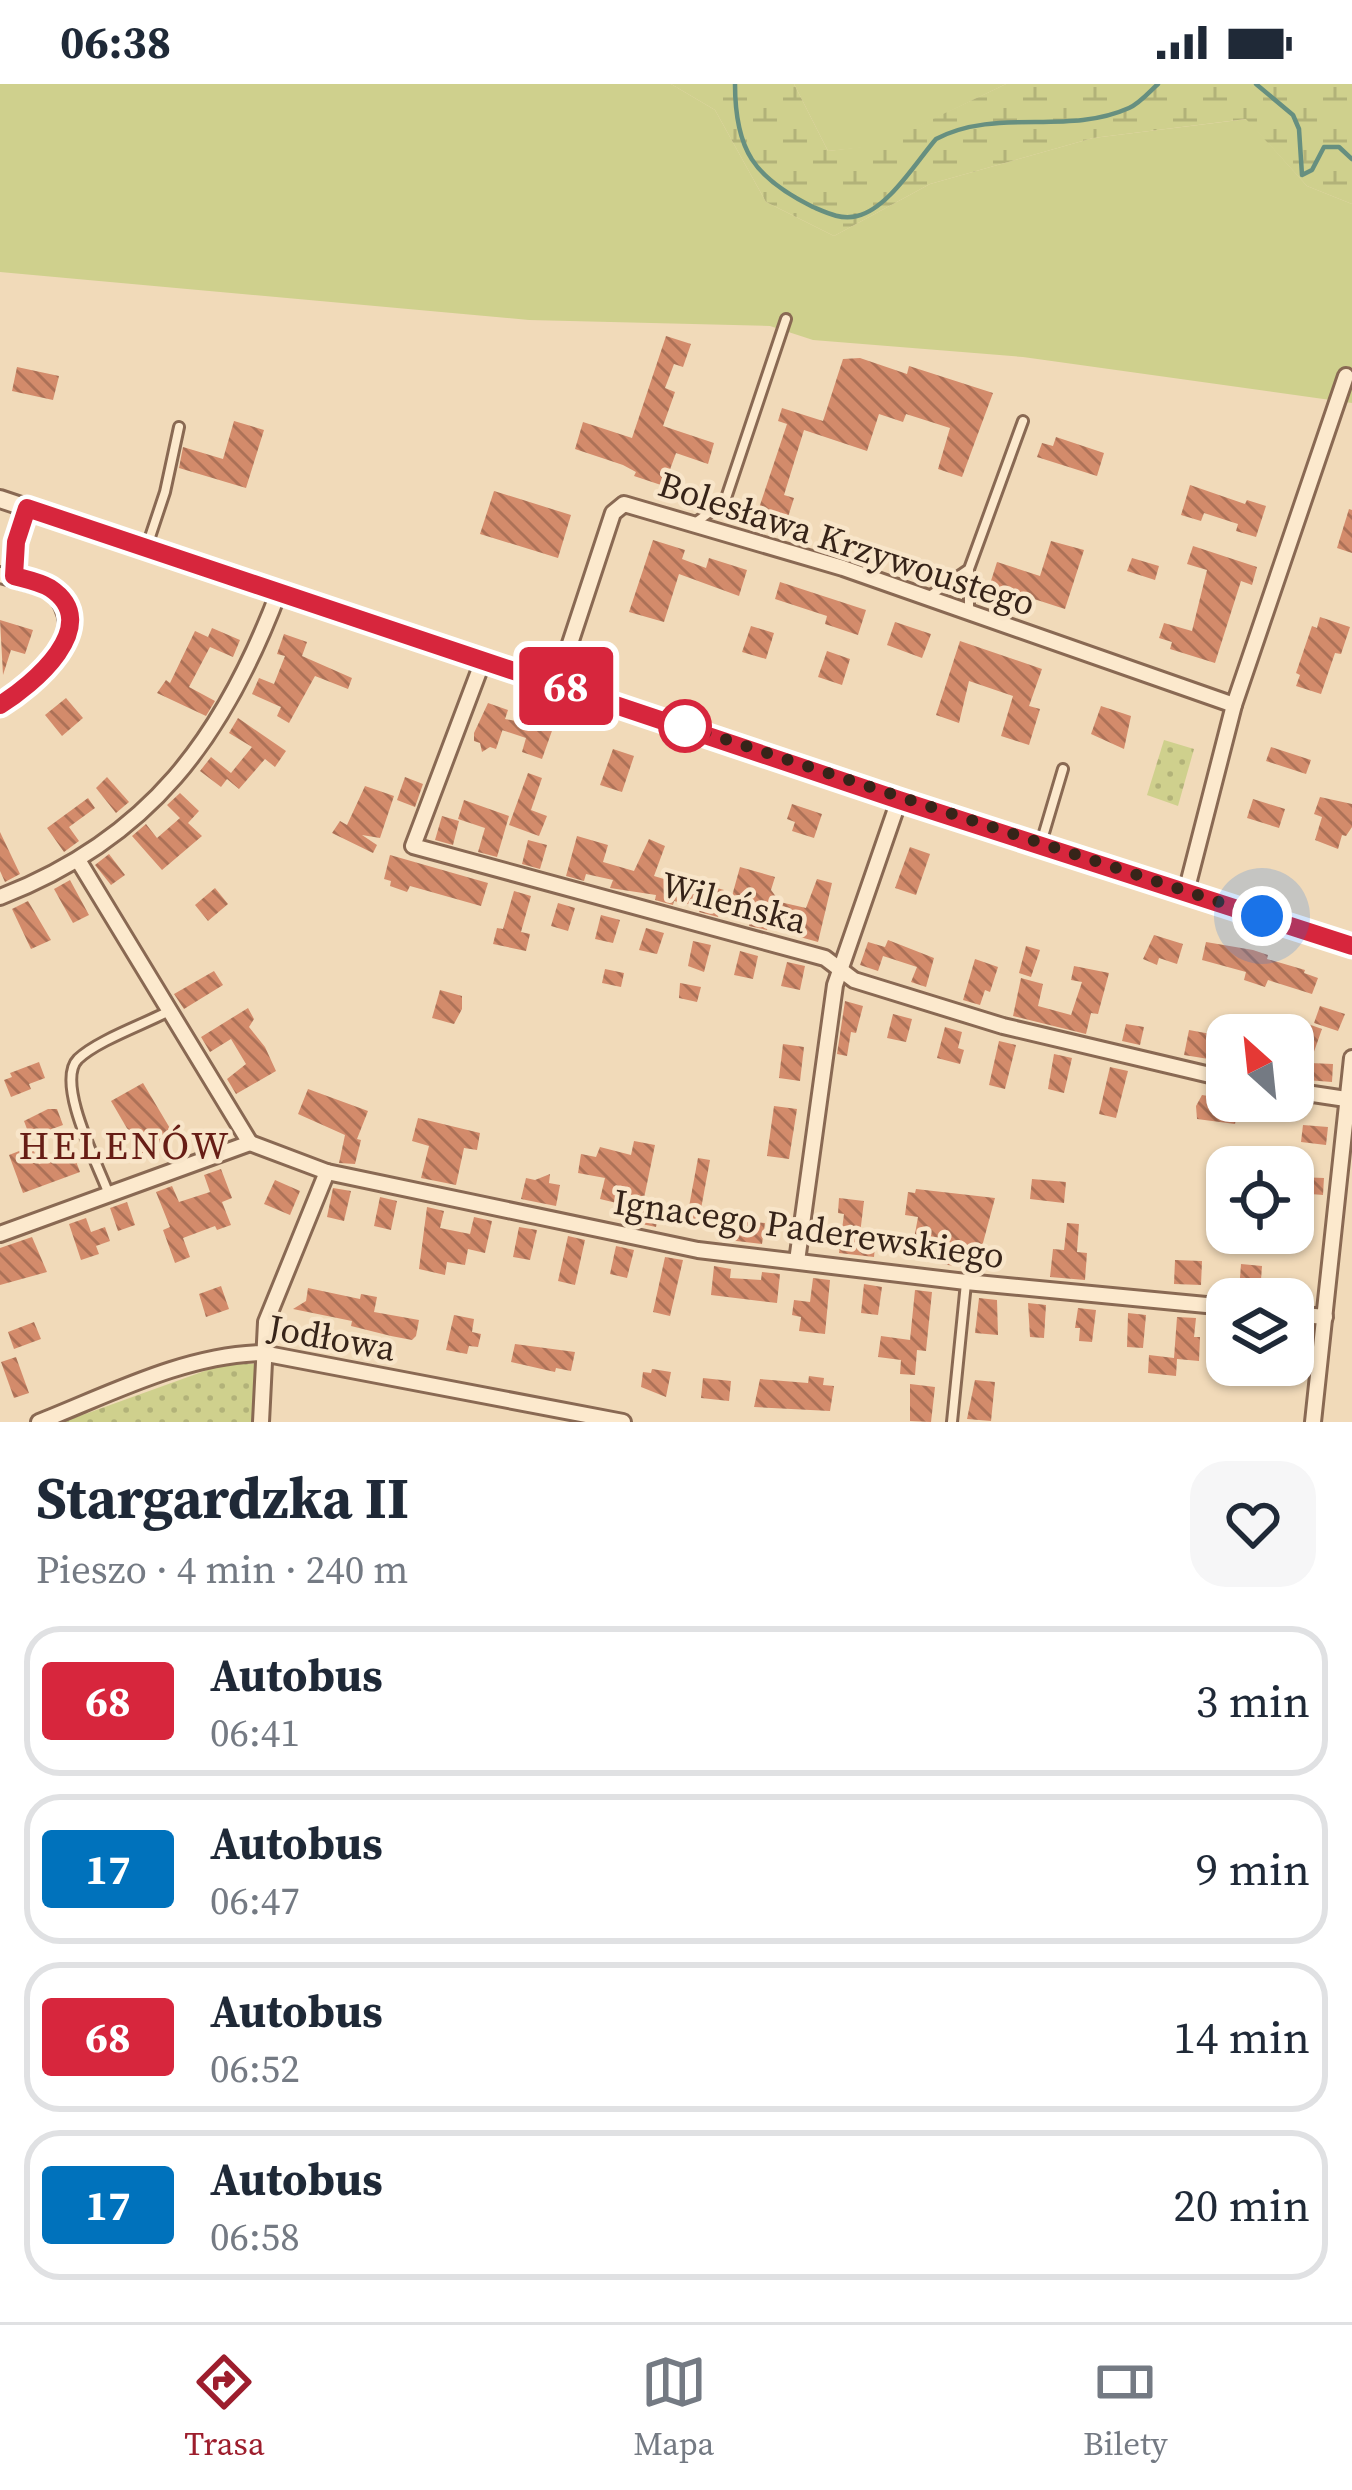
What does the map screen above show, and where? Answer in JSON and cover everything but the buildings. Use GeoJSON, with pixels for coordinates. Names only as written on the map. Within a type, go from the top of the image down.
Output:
{"type":"FeatureCollection","features":[{"type":"Feature","properties":{"kind":"street"},"geometry":{"type":"LineString","coordinates":[[1186,892],[1234,705],[1346,376]]}},
{"type":"Feature","properties":{"kind":"street"},"geometry":{"type":"LineString","coordinates":[[0,499],[1352,946]]}},
{"type":"Feature","properties":{"kind":"street","name":"Bolesława Krzywoustego"},"geometry":{"type":"LineString","coordinates":[[557,683],[618,507],[624,504],[969,610],[1234,705]]}},
{"type":"Feature","properties":{"kind":"street"},"geometry":{"type":"LineString","coordinates":[[0,705],[53,662],[68,631],[67,614],[51,589],[7,575],[27,508]]}},
{"type":"Feature","properties":{"kind":"street"},"geometry":{"type":"LineString","coordinates":[[0,897],[78,860],[143,808],[207,739],[233,698],[279,591]]}},
{"type":"Feature","properties":{"kind":"street","name":"Wileńska"},"geometry":{"type":"LineString","coordinates":[[484,658],[413,846],[825,958],[854,980],[1003,1026],[1206,1074]]}},
{"type":"Feature","properties":{"kind":"street"},"geometry":{"type":"LineString","coordinates":[[797,1262],[838,971],[847,958],[899,800]]}},
{"type":"Feature","properties":{"kind":"street"},"geometry":{"type":"LineString","coordinates":[[0,1234],[250,1143],[78,860]]}},
{"type":"Feature","properties":{"kind":"street"},"geometry":{"type":"LineString","coordinates":[[1313,1422],[1352,1058]]}},
{"type":"Feature","properties":{"kind":"street"},"geometry":{"type":"LineString","coordinates":[[1314,1095],[1346,1100]]}},
{"type":"Feature","properties":{"kind":"street","name":"Ignacego Paderewskiego"},"geometry":{"type":"LineString","coordinates":[[250,1143],[326,1172],[698,1250],[1206,1305]]}},
{"type":"Feature","properties":{"kind":"street"},"geometry":{"type":"LineString","coordinates":[[261,1422],[262,1353],[275,1294],[326,1172]]}},
{"type":"Feature","properties":{"kind":"street"},"geometry":{"type":"LineString","coordinates":[[1314,1316],[1325,1317]]}},
{"type":"Feature","properties":{"kind":"street","name":"Jodłowa"},"geometry":{"type":"LineString","coordinates":[[39,1422],[195,1362],[262,1353],[623,1422]]}},
{"type":"Feature","properties":{"kind":"lane"},"geometry":{"type":"LineString","coordinates":[[694,524],[725,501],[786,320]]}},
{"type":"Feature","properties":{"kind":"lane"},"geometry":{"type":"LineString","coordinates":[[969,610],[969,568],[1023,421]]}},
{"type":"Feature","properties":{"kind":"lane"},"geometry":{"type":"LineString","coordinates":[[146,548],[179,427]]}},
{"type":"Feature","properties":{"kind":"lane"},"geometry":{"type":"LineString","coordinates":[[928,597],[969,568]]}},
{"type":"Feature","properties":{"kind":"lane"},"geometry":{"type":"LineString","coordinates":[[1041,843],[1063,769]]}},
{"type":"Feature","properties":{"kind":"lane"},"geometry":{"type":"LineString","coordinates":[[109,1194],[70,1091],[71,1070],[82,1056],[170,1010]]}},
{"type":"Feature","properties":{"kind":"lane"},"geometry":{"type":"LineString","coordinates":[[952,1422],[966,1282]]}},
{"type":"Feature","properties":{"kind":"green space"},"geometry":{"type":"Polygon","coordinates":[[[0,84],[671,84],[715,110],[766,202],[834,236],[930,184],[1093,138],[1247,119],[1307,186],[1352,204],[1352,403],[1023,357],[813,340],[770,326],[529,320],[0,272],[0,84]]]}},
{"type":"Feature","properties":{"kind":"green space"},"geometry":{"type":"Polygon","coordinates":[[[671,84],[794,84],[828,151],[878,145],[1006,84],[1352,84],[1352,204],[1307,186],[1246,119],[1093,138],[930,184],[834,236],[766,202],[715,110],[671,84]]]}},
{"type":"Feature","properties":{"kind":"green space"},"geometry":{"type":"Polygon","coordinates":[[[794,84],[1006,84],[878,146],[828,151],[794,84]]]}},
{"type":"Feature","properties":{"kind":"green space"},"geometry":{"type":"Polygon","coordinates":[[[1164,740],[1194,749],[1178,806],[1147,795],[1164,740]]]}},
{"type":"Feature","properties":{"kind":"green space"},"geometry":{"type":"Polygon","coordinates":[[[224,1364],[269,1364],[270,1422],[63,1422],[224,1364]]]}},
{"type":"Feature","properties":{"kind":"waterway"},"geometry":{"type":"LineString","coordinates":[[735,84],[744,144],[762,173],[813,207],[845,217],[880,204],[936,139],[983,125],[1105,116],[1133,106],[1158,84]]}},
{"type":"Feature","properties":{"kind":"waterway"},"geometry":{"type":"LineString","coordinates":[[1256,84],[1293,115],[1299,129],[1302,175],[1312,170],[1324,147],[1339,147],[1352,159]]}},
{"type":"Feature","properties":{"kind":"bus line","name":"68"},"geometry":{"type":"LineString","coordinates":[[0,705],[53,662],[68,631],[67,614],[51,589],[14,576],[16,542],[27,508],[1352,946]]}},
{"type":"Feature","properties":{"kind":"district","name":"HELENÓW"},"geometry":{"type":"Point","coordinates":[125,1145]}},
{"type":"Feature","properties":{"kind":"route"},"geometry":{"type":"LineString","coordinates":[[685,726],[1262,916]]}}]}
